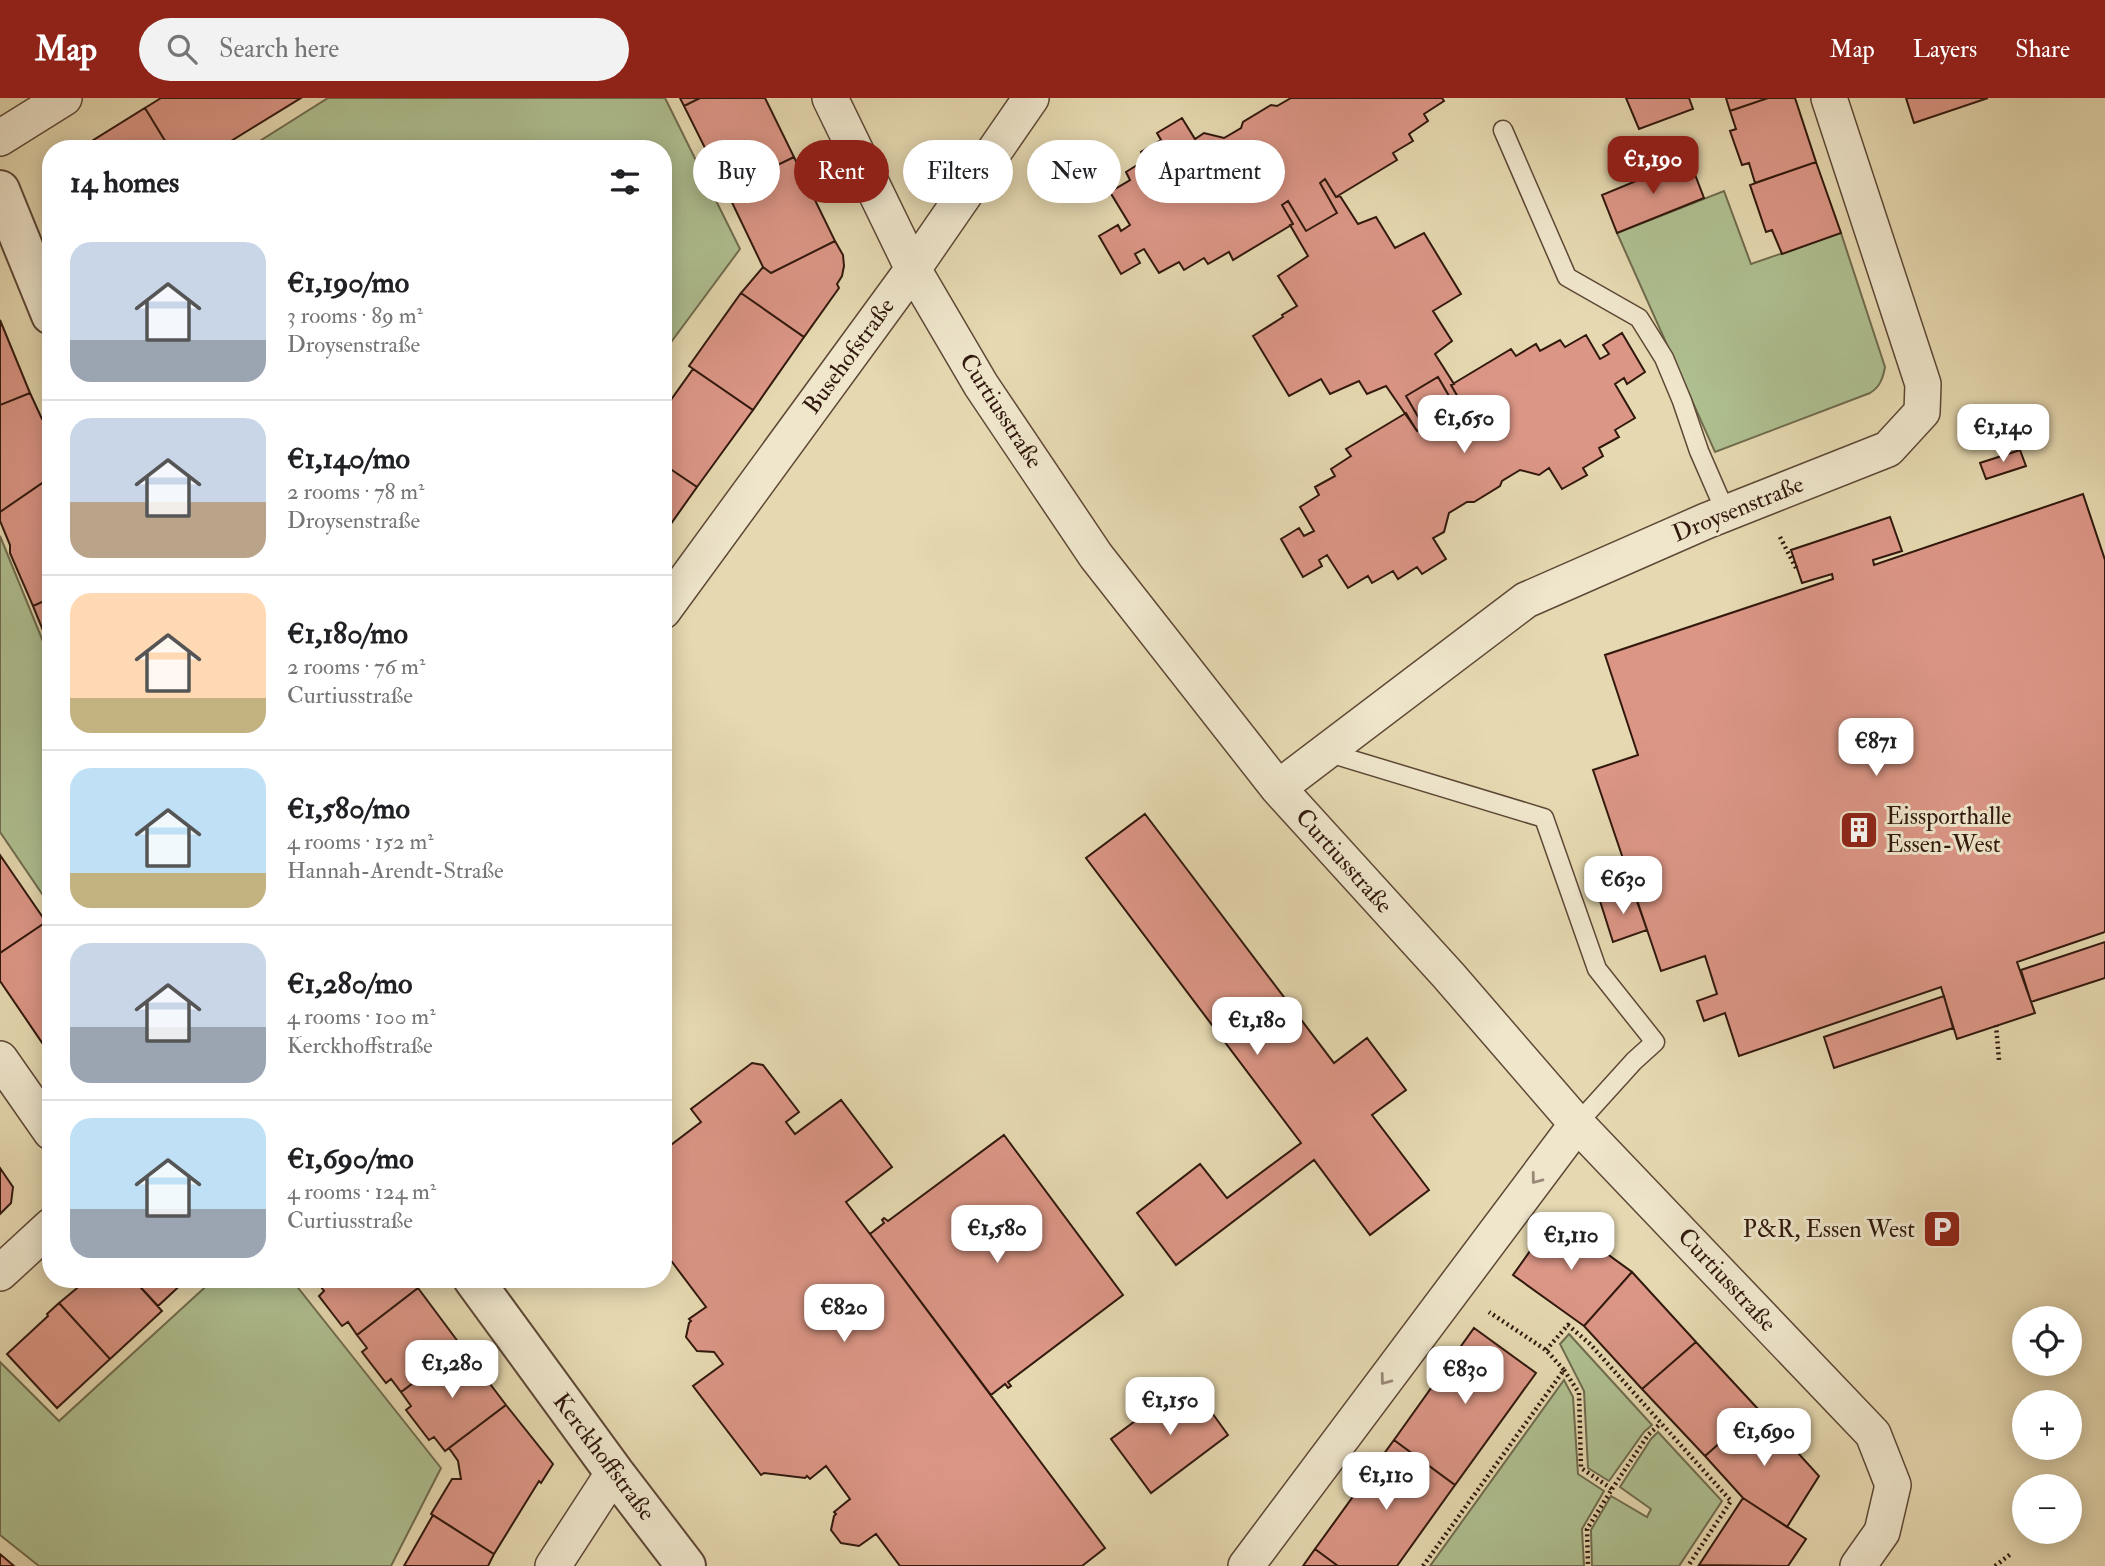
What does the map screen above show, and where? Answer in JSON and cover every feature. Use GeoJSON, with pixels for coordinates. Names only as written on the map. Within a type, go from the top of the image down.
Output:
{"type":"FeatureCollection","features":[{"type":"Feature","properties":{"kind":"street"},"geometry":{"type":"LineString","coordinates":[[0,138],[64,98]]}},
{"type":"Feature","properties":{"kind":"street","name":"Curtiusstraße"},"geometry":{"type":"LineString","coordinates":[[830,98],[913,269],[981,385],[1096,556],[1278,788],[1454,971],[1577,1124],[1873,1434],[1893,1485],[1882,1532],[1858,1566]]}},
{"type":"Feature","properties":{"kind":"street","name":"Busehofstraße"},"geometry":{"type":"LineString","coordinates":[[672,599],[913,269],[1031,98]]}},
{"type":"Feature","properties":{"kind":"street","name":"Droysenstraße"},"geometry":{"type":"LineString","coordinates":[[1278,788],[1526,600],[1726,513],[1888,449],[1922,412],[1923,384],[1829,98]]}},
{"type":"Feature","properties":{"kind":"street"},"geometry":{"type":"LineString","coordinates":[[0,190],[42,293]]}},
{"type":"Feature","properties":{"kind":"street"},"geometry":{"type":"LineString","coordinates":[[0,1059],[42,1119]]}},
{"type":"Feature","properties":{"kind":"street"},"geometry":{"type":"LineString","coordinates":[[1245,1566],[1577,1124]]}},
{"type":"Feature","properties":{"kind":"street"},"geometry":{"type":"LineString","coordinates":[[0,1273],[42,1234]]}},
{"type":"Feature","properties":{"kind":"street","name":"Kerckhoffstraße"},"geometry":{"type":"LineString","coordinates":[[480,1288],[686,1566]]}},
{"type":"Feature","properties":{"kind":"street"},"geometry":{"type":"LineString","coordinates":[[553,1566],[614,1472]]}},
{"type":"Feature","properties":{"kind":"lane"},"geometry":{"type":"LineString","coordinates":[[1503,130],[1567,277],[1639,318],[1664,358],[1726,513]]}},
{"type":"Feature","properties":{"kind":"lane"},"geometry":{"type":"LineString","coordinates":[[1326,752],[1544,818],[1597,970],[1655,1042],[1634,1061],[1577,1124]]}},
{"type":"Feature","properties":{"kind":"path"},"geometry":{"type":"LineString","coordinates":[[1996,1025],[1999,1060]]}},
{"type":"Feature","properties":{"kind":"path"},"geometry":{"type":"LineString","coordinates":[[1454,1288],[1546,1350],[1564,1370],[1579,1392],[1581,1468],[1612,1489]]}},
{"type":"Feature","properties":{"kind":"path"},"geometry":{"type":"LineString","coordinates":[[1546,1350],[1568,1325],[1590,1344],[1731,1501],[1688,1566]]}},
{"type":"Feature","properties":{"kind":"path"},"geometry":{"type":"LineString","coordinates":[[1423,1566],[1564,1370]]}},
{"type":"Feature","properties":{"kind":"path"},"geometry":{"type":"LineString","coordinates":[[1588,1566],[1587,1529],[1648,1435],[1661,1423]]}},
{"type":"Feature","properties":{"kind":"path"},"geometry":{"type":"LineString","coordinates":[[1994,1566],[2012,1553]]}},
{"type":"Feature","properties":{"kind":"green space"},"geometry":{"type":"Polygon","coordinates":[[[328,98],[665,98],[693,154],[693,203],[717,203],[740,249],[672,341],[672,140],[261,140],[328,98]]]}},
{"type":"Feature","properties":{"kind":"green space"},"geometry":{"type":"Polygon","coordinates":[[[1724,191],[1751,264],[1841,233],[1885,367],[1881,382],[1870,393],[1715,452],[1617,233],[1724,191]]]}},
{"type":"Feature","properties":{"kind":"green space"},"geometry":{"type":"Polygon","coordinates":[[[0,536],[42,639],[42,894],[0,832],[0,536]]]}},
{"type":"Feature","properties":{"kind":"green space"},"geometry":{"type":"Polygon","coordinates":[[[204,1288],[298,1288],[441,1468],[391,1566],[39,1566],[0,1535],[0,1362],[59,1421],[204,1288]]]}},
{"type":"Feature","properties":{"kind":"green space"},"geometry":{"type":"Polygon","coordinates":[[[1569,1334],[1652,1425],[1609,1481],[1588,1468],[1584,1391],[1560,1344],[1569,1334]]]}},
{"type":"Feature","properties":{"kind":"green space"},"geometry":{"type":"Polygon","coordinates":[[[1564,1380],[1573,1397],[1578,1474],[1604,1491],[1582,1529],[1584,1566],[1430,1566],[1564,1380]]]}},
{"type":"Feature","properties":{"kind":"green space"},"geometry":{"type":"Polygon","coordinates":[[[1658,1432],[1722,1501],[1679,1566],[1592,1566],[1591,1530],[1611,1496],[1647,1517],[1651,1509],[1620,1487],[1658,1432]]]}},
{"type":"Feature","properties":{"kind":"building"},"geometry":{"type":"Polygon","coordinates":[[[161,98],[301,98],[233,140],[165,140],[145,108],[161,98]]]}},
{"type":"Feature","properties":{"kind":"building"},"geometry":{"type":"Polygon","coordinates":[[[680,98],[700,98],[684,106],[680,98]]]}},
{"type":"Feature","properties":{"kind":"building"},"geometry":{"type":"Polygon","coordinates":[[[700,98],[765,98],[794,157],[780,164],[780,140],[701,140],[684,106],[700,98]]]}},
{"type":"Feature","properties":{"kind":"building"},"geometry":{"type":"Polygon","coordinates":[[[1291,98],[1442,98],[1444,101],[1424,114],[1428,121],[1409,134],[1413,141],[1393,153],[1397,160],[1336,197],[1325,179],[1320,183],[1337,213],[1306,231],[1288,201],[1285,203],[1285,140],[1161,140],[1157,133],[1182,118],[1195,139],[1204,133],[1224,138],[1241,128],[1243,122],[1271,105],[1277,106],[1291,98]]]}},
{"type":"Feature","properties":{"kind":"building"},"geometry":{"type":"Polygon","coordinates":[[[1626,98],[1689,98],[1693,109],[1639,129],[1626,98]]]}},
{"type":"Feature","properties":{"kind":"building"},"geometry":{"type":"Polygon","coordinates":[[[1726,98],[1768,98],[1730,111],[1726,98]]]}},
{"type":"Feature","properties":{"kind":"building"},"geometry":{"type":"Polygon","coordinates":[[[1768,98],[1795,98],[1816,162],[1755,183],[1749,163],[1742,165],[1730,131],[1736,129],[1730,111],[1768,98]]]}},
{"type":"Feature","properties":{"kind":"building"},"geometry":{"type":"Polygon","coordinates":[[[1906,98],[1988,98],[1914,123],[1906,98]]]}},
{"type":"Feature","properties":{"kind":"building"},"geometry":{"type":"Polygon","coordinates":[[[145,108],[165,140],[93,140],[145,108]]]}},
{"type":"Feature","properties":{"kind":"building"},"geometry":{"type":"Polygon","coordinates":[[[794,157],[794,203],[816,203],[835,241],[771,273],[763,267],[732,203],[780,203],[780,164],[794,157]]]}},
{"type":"Feature","properties":{"kind":"building"},"geometry":{"type":"Polygon","coordinates":[[[1689,159],[1704,198],[1617,233],[1602,195],[1689,159]]]}},
{"type":"Feature","properties":{"kind":"building"},"geometry":{"type":"Polygon","coordinates":[[[1816,162],[1841,233],[1782,254],[1772,230],[1766,232],[1750,185],[1816,162]]]}},
{"type":"Feature","properties":{"kind":"building"},"geometry":{"type":"Polygon","coordinates":[[[1135,166],[1135,203],[1285,203],[1282,205],[1293,224],[1233,260],[1229,252],[1208,264],[1204,258],[1184,270],[1179,262],[1159,273],[1144,249],[1135,254],[1140,263],[1121,274],[1099,236],[1118,225],[1121,231],[1130,225],[1117,203],[1121,203],[1121,185],[1130,180],[1126,172],[1135,166]]]}},
{"type":"Feature","properties":{"kind":"building"},"geometry":{"type":"Polygon","coordinates":[[[1325,179],[1358,224],[1376,217],[1395,248],[1424,233],[1461,294],[1433,311],[1452,341],[1435,354],[1454,384],[1451,385],[1462,404],[1456,408],[1438,377],[1406,396],[1424,427],[1417,431],[1386,386],[1367,394],[1359,381],[1330,394],[1321,379],[1289,396],[1253,336],[1297,306],[1278,276],[1308,256],[1282,205],[1288,201],[1306,231],[1337,213],[1320,183],[1325,179]]]}},
{"type":"Feature","properties":{"kind":"building"},"geometry":{"type":"Polygon","coordinates":[[[835,241],[843,255],[844,266],[837,284],[839,288],[804,337],[741,293],[763,267],[771,273],[835,241]]]}},
{"type":"Feature","properties":{"kind":"building"},"geometry":{"type":"Polygon","coordinates":[[[741,293],[804,337],[753,410],[689,366],[741,293]]]}},
{"type":"Feature","properties":{"kind":"building"},"geometry":{"type":"Polygon","coordinates":[[[0,320],[30,393],[0,405],[0,320]]]}},
{"type":"Feature","properties":{"kind":"building"},"geometry":{"type":"Polygon","coordinates":[[[1622,333],[1645,372],[1627,384],[1624,378],[1615,384],[1635,418],[1615,430],[1619,437],[1599,448],[1603,456],[1583,468],[1587,475],[1562,489],[1549,468],[1539,475],[1520,470],[1474,502],[1467,502],[1449,513],[1444,532],[1433,538],[1446,559],[1422,574],[1417,567],[1398,579],[1393,571],[1372,583],[1368,576],[1348,588],[1327,555],[1319,560],[1322,566],[1303,577],[1281,539],[1299,528],[1304,536],[1314,531],[1300,507],[1319,495],[1315,487],[1335,476],[1331,469],[1351,456],[1346,449],[1406,413],[1417,431],[1424,427],[1406,396],[1438,377],[1456,408],[1462,404],[1451,385],[1511,349],[1516,356],[1536,344],[1540,351],[1560,340],[1565,347],[1586,335],[1600,359],[1609,354],[1603,345],[1622,333]]]}},
{"type":"Feature","properties":{"kind":"building"},"geometry":{"type":"Polygon","coordinates":[[[693,369],[753,410],[697,487],[672,470],[672,398],[693,369]]]}},
{"type":"Feature","properties":{"kind":"building"},"geometry":{"type":"Polygon","coordinates":[[[30,393],[42,419],[42,483],[0,512],[0,405],[30,393]]]}},
{"type":"Feature","properties":{"kind":"building"},"geometry":{"type":"Polygon","coordinates":[[[2020,450],[2026,466],[1986,479],[1980,463],[2020,450]]]}},
{"type":"Feature","properties":{"kind":"building"},"geometry":{"type":"Polygon","coordinates":[[[672,470],[697,487],[672,522],[672,470]]]}},
{"type":"Feature","properties":{"kind":"building"},"geometry":{"type":"Polygon","coordinates":[[[42,483],[42,602],[33,606],[10,553],[10,545],[0,521],[0,512],[42,483]]]}},
{"type":"Feature","properties":{"kind":"building","name":"Eissporthalle Essen-West"},"geometry":{"type":"Polygon","coordinates":[[[2083,494],[2105,560],[2105,932],[2017,962],[2035,1013],[1957,1039],[1941,987],[1739,1056],[1725,1013],[1704,1021],[1697,1001],[1717,994],[1705,956],[1661,971],[1593,770],[1638,755],[1605,655],[1833,579],[1832,574],[1802,583],[1791,550],[1890,517],[1902,551],[1873,560],[1874,565],[2083,494]]]}},
{"type":"Feature","properties":{"kind":"building"},"geometry":{"type":"Polygon","coordinates":[[[42,602],[42,628],[33,606],[42,602]]]}},
{"type":"Feature","properties":{"kind":"building"},"geometry":{"type":"Polygon","coordinates":[[[1145,814],[1334,1063],[1367,1038],[1406,1090],[1372,1115],[1429,1190],[1370,1235],[1314,1160],[1176,1265],[1137,1213],[1200,1164],[1227,1198],[1301,1143],[1086,858],[1145,814]]]}},
{"type":"Feature","properties":{"kind":"building"},"geometry":{"type":"Polygon","coordinates":[[[0,855],[42,916],[42,925],[0,953],[0,855]]]}},
{"type":"Feature","properties":{"kind":"building"},"geometry":{"type":"Polygon","coordinates":[[[1633,890],[1647,930],[1613,942],[1600,901],[1633,890]]]}},
{"type":"Feature","properties":{"kind":"building"},"geometry":{"type":"Polygon","coordinates":[[[42,925],[42,1043],[0,981],[0,953],[42,925]]]}},
{"type":"Feature","properties":{"kind":"building"},"geometry":{"type":"Polygon","coordinates":[[[2105,942],[2105,978],[2031,1002],[2021,970],[2105,942]]]}},
{"type":"Feature","properties":{"kind":"building"},"geometry":{"type":"Polygon","coordinates":[[[1944,996],[1953,1028],[1834,1068],[1824,1037],[1944,996]]]}},
{"type":"Feature","properties":{"kind":"building"},"geometry":{"type":"Polygon","coordinates":[[[752,1063],[763,1065],[799,1112],[786,1122],[795,1134],[841,1100],[892,1167],[846,1202],[1105,1548],[1082,1566],[900,1566],[876,1534],[859,1546],[841,1543],[831,1530],[836,1514],[834,1512],[850,1499],[826,1466],[810,1479],[807,1476],[761,1475],[693,1386],[723,1364],[714,1352],[697,1351],[686,1337],[691,1321],[689,1319],[706,1307],[672,1262],[672,1144],[701,1122],[691,1109],[752,1063]]]}},
{"type":"Feature","properties":{"kind":"building"},"geometry":{"type":"Polygon","coordinates":[[[1004,1135],[1123,1295],[1008,1382],[1011,1386],[1008,1388],[1005,1384],[991,1395],[870,1234],[884,1223],[884,1218],[888,1221],[1004,1135]]]}},
{"type":"Feature","properties":{"kind":"building"},"geometry":{"type":"Polygon","coordinates":[[[0,1168],[13,1187],[11,1203],[0,1214],[0,1168]]]}},
{"type":"Feature","properties":{"kind":"building"},"geometry":{"type":"Polygon","coordinates":[[[1555,1216],[1632,1272],[1584,1326],[1513,1275],[1555,1216]]]}},
{"type":"Feature","properties":{"kind":"building"},"geometry":{"type":"Polygon","coordinates":[[[1632,1272],[1696,1342],[1642,1389],[1584,1326],[1632,1272]]]}},
{"type":"Feature","properties":{"kind":"building"},"geometry":{"type":"Polygon","coordinates":[[[77,1288],[141,1288],[162,1311],[110,1359],[59,1303],[77,1288]]]}},
{"type":"Feature","properties":{"kind":"building"},"geometry":{"type":"Polygon","coordinates":[[[141,1288],[177,1288],[158,1306],[141,1288]]]}},
{"type":"Feature","properties":{"kind":"building"},"geometry":{"type":"Polygon","coordinates":[[[322,1288],[418,1288],[357,1335],[348,1322],[342,1326],[319,1296],[324,1291],[322,1288]]]}},
{"type":"Feature","properties":{"kind":"building"},"geometry":{"type":"Polygon","coordinates":[[[418,1288],[462,1347],[401,1392],[391,1379],[386,1383],[362,1352],[367,1348],[357,1335],[418,1288]]]}},
{"type":"Feature","properties":{"kind":"building"},"geometry":{"type":"Polygon","coordinates":[[[59,1303],[110,1359],[57,1408],[7,1354],[59,1303]]]}},
{"type":"Feature","properties":{"kind":"building"},"geometry":{"type":"Polygon","coordinates":[[[1474,1328],[1536,1373],[1455,1485],[1394,1440],[1474,1328]]]}},
{"type":"Feature","properties":{"kind":"building"},"geometry":{"type":"Polygon","coordinates":[[[1696,1342],[1758,1409],[1705,1456],[1642,1389],[1696,1342]]]}},
{"type":"Feature","properties":{"kind":"building"},"geometry":{"type":"Polygon","coordinates":[[[462,1347],[506,1405],[445,1451],[434,1437],[429,1440],[406,1410],[411,1406],[401,1392],[462,1347]]]}},
{"type":"Feature","properties":{"kind":"building"},"geometry":{"type":"Polygon","coordinates":[[[1189,1381],[1228,1435],[1151,1493],[1111,1439],[1189,1381]]]}},
{"type":"Feature","properties":{"kind":"building"},"geometry":{"type":"Polygon","coordinates":[[[506,1405],[553,1464],[541,1483],[539,1481],[494,1554],[431,1514],[452,1479],[461,1479],[458,1461],[449,1448],[506,1405]]]}},
{"type":"Feature","properties":{"kind":"building"},"geometry":{"type":"Polygon","coordinates":[[[1758,1409],[1819,1476],[1787,1527],[1743,1498],[1705,1456],[1758,1409]]]}},
{"type":"Feature","properties":{"kind":"building"},"geometry":{"type":"Polygon","coordinates":[[[1394,1440],[1455,1485],[1397,1566],[1338,1566],[1315,1549],[1394,1440]]]}},
{"type":"Feature","properties":{"kind":"building"},"geometry":{"type":"Polygon","coordinates":[[[1743,1498],[1806,1539],[1788,1566],[1699,1565],[1743,1498]]]}},
{"type":"Feature","properties":{"kind":"building"},"geometry":{"type":"Polygon","coordinates":[[[433,1515],[494,1554],[488,1566],[404,1566],[433,1515]]]}},
{"type":"Feature","properties":{"kind":"building"},"geometry":{"type":"Polygon","coordinates":[[[1315,1549],[1338,1566],[1303,1566],[1315,1549]]]}},
{"type":"Feature","properties":{"kind":"building"},"geometry":{"type":"Polygon","coordinates":[[[0,1554],[14,1566],[0,1566],[0,1554]]]}},
{"type":"Feature","properties":{"kind":"place","name":"Eissporthalle Essen-West"},"geometry":{"type":"Point","coordinates":[1859,830]}},
{"type":"Feature","properties":{"kind":"place","name":"P&R, Essen West"},"geometry":{"type":"Point","coordinates":[1942,1229]}}]}
